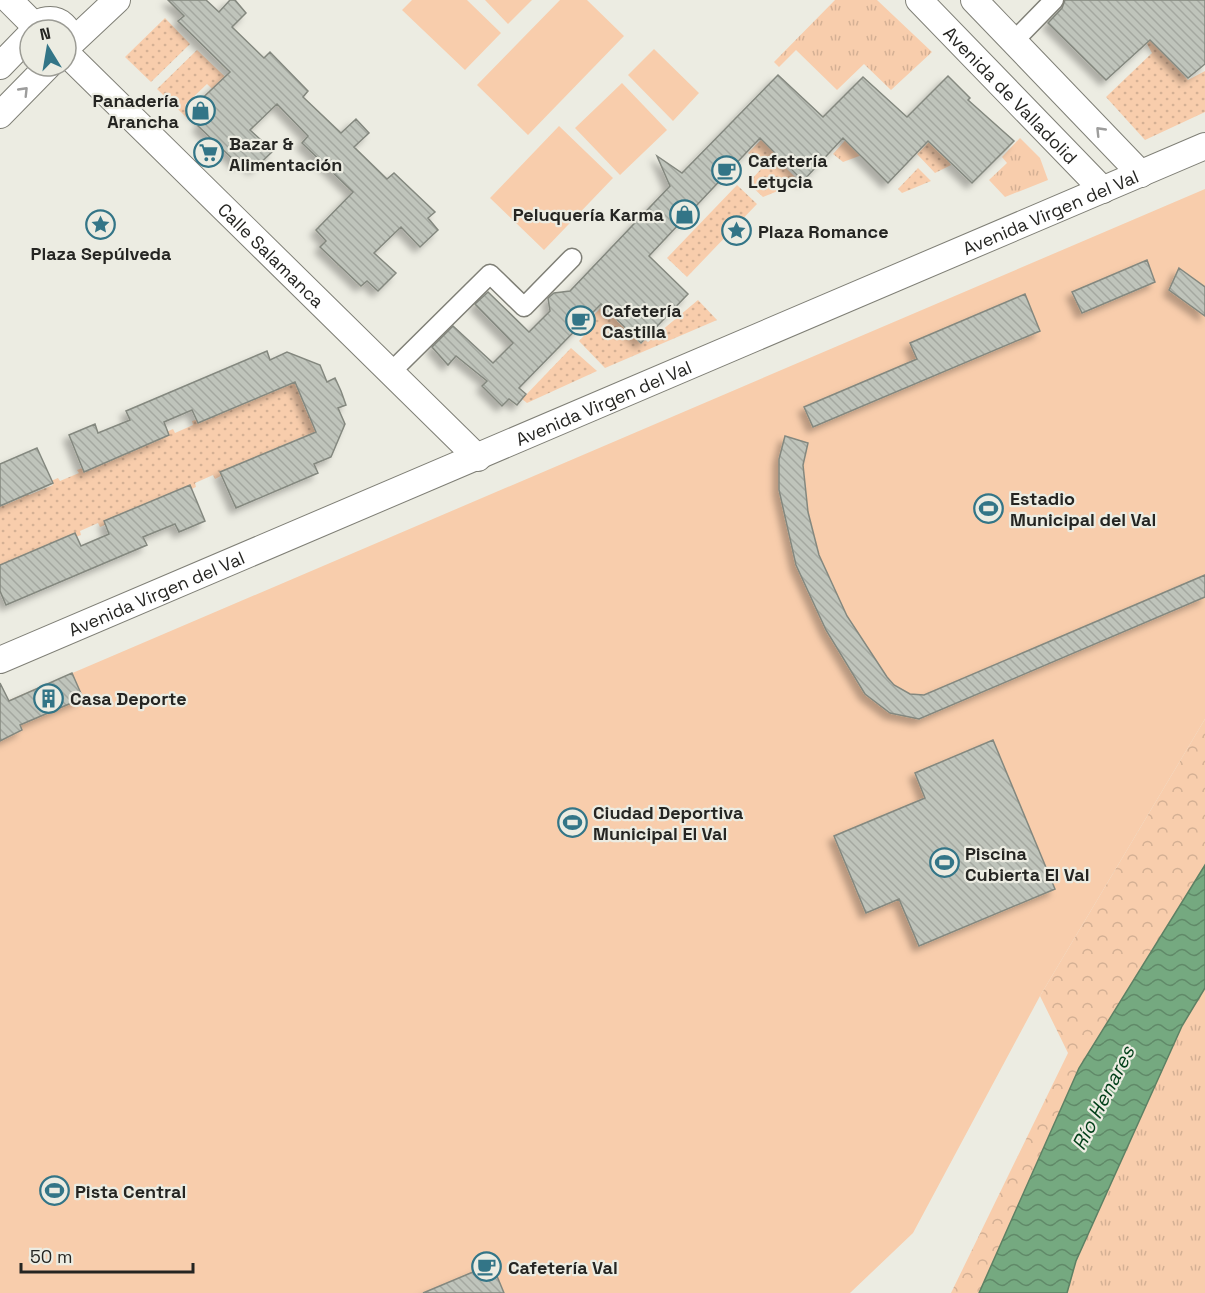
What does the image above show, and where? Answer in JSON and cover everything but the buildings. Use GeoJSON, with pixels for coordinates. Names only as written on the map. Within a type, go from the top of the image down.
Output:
{"type":"FeatureCollection","features":[{"type":"Feature","properties":{"kind":"street"},"geometry":{"type":"LineString","coordinates":[[9,0],[22,18]]}},
{"type":"Feature","properties":{"kind":"street"},"geometry":{"type":"LineString","coordinates":[[46,18],[63,0]]}},
{"type":"Feature","properties":{"kind":"street"},"geometry":{"type":"LineString","coordinates":[[78,39],[117,0]]}},
{"type":"Feature","properties":{"kind":"street","name":"Avenida de Valladolid"},"geometry":{"type":"LineString","coordinates":[[918,0],[1103,190]]}},
{"type":"Feature","properties":{"kind":"street"},"geometry":{"type":"LineString","coordinates":[[974,0],[1141,174]]}},
{"type":"Feature","properties":{"kind":"street"},"geometry":{"type":"LineString","coordinates":[[1014,41],[1054,0]]}},
{"type":"Feature","properties":{"kind":"street"},"geometry":{"type":"LineString","coordinates":[[0,66],[18,47]]}},
{"type":"Feature","properties":{"kind":"street","name":"Calle Salamanca"},"geometry":{"type":"LineString","coordinates":[[78,61],[478,458]]}},
{"type":"Feature","properties":{"kind":"street"},"geometry":{"type":"LineString","coordinates":[[0,115],[36,78]]}},
{"type":"Feature","properties":{"kind":"street","name":"Avenida Virgen del Val"},"geometry":{"type":"LineString","coordinates":[[0,660],[1205,146]]}},
{"type":"Feature","properties":{"kind":"street"},"geometry":{"type":"LineString","coordinates":[[391,372],[490,274],[524,307],[572,258]]}},
{"type":"Feature","properties":{"kind":"green space"},"geometry":{"type":"Polygon","coordinates":[[[412,0],[467,0],[501,33],[465,70],[402,10],[412,0]]]}},
{"type":"Feature","properties":{"kind":"green space"},"geometry":{"type":"Polygon","coordinates":[[[485,0],[532,0],[508,24],[485,0]]]}},
{"type":"Feature","properties":{"kind":"green space"},"geometry":{"type":"Polygon","coordinates":[[[560,0],[587,0],[624,36],[528,135],[477,85],[560,0]]]}},
{"type":"Feature","properties":{"kind":"green space"},"geometry":{"type":"Polygon","coordinates":[[[835,0],[877,0],[932,52],[891,90],[864,64],[837,90],[796,50],[779,67],[774,62],[835,0]]]}},
{"type":"Feature","properties":{"kind":"green space"},"geometry":{"type":"Polygon","coordinates":[[[165,18],[190,44],[151,82],[125,57],[165,18]]]}},
{"type":"Feature","properties":{"kind":"green space"},"geometry":{"type":"Polygon","coordinates":[[[1161,26],[1176,40],[1164,54],[1188,80],[1205,71],[1205,112],[1145,140],[1106,97],[1152,53],[1146,42],[1161,26]]]}},
{"type":"Feature","properties":{"kind":"green space"},"geometry":{"type":"Polygon","coordinates":[[[654,49],[699,93],[673,121],[628,75],[654,49]]]}},
{"type":"Feature","properties":{"kind":"green space"},"geometry":{"type":"Polygon","coordinates":[[[197,50],[241,92],[228,104],[207,84],[185,105],[193,112],[187,118],[157,89],[197,50]]]}},
{"type":"Feature","properties":{"kind":"green space"},"geometry":{"type":"Polygon","coordinates":[[[622,83],[667,130],[620,175],[575,128],[622,83]]]}},
{"type":"Feature","properties":{"kind":"green space"},"geometry":{"type":"Polygon","coordinates":[[[859,125],[862,155],[843,162],[833,154],[859,125]]]}},
{"type":"Feature","properties":{"kind":"green space"},"geometry":{"type":"Polygon","coordinates":[[[559,126],[613,178],[544,250],[490,198],[559,126]]]}},
{"type":"Feature","properties":{"kind":"green space"},"geometry":{"type":"Polygon","coordinates":[[[775,126],[790,138],[773,155],[800,182],[763,197],[748,183],[763,167],[748,153],[775,126]]]}},
{"type":"Feature","properties":{"kind":"green space"},"geometry":{"type":"Polygon","coordinates":[[[945,126],[945,155],[951,165],[935,173],[917,154],[945,126]]]}},
{"type":"Feature","properties":{"kind":"green space"},"geometry":{"type":"Polygon","coordinates":[[[1020,138],[1040,158],[1048,180],[1005,197],[989,180],[1007,163],[1002,157],[1020,138]]]}},
{"type":"Feature","properties":{"kind":"green space"},"geometry":{"type":"Polygon","coordinates":[[[918,168],[931,181],[902,193],[898,189],[918,168]]]}},
{"type":"Feature","properties":{"kind":"green space"},"geometry":{"type":"Polygon","coordinates":[[[737,185],[757,204],[687,277],[667,258],[737,185]]]}},
{"type":"Feature","properties":{"kind":"green space","name":"Ciudad Deportiva Municipal El Val"},"geometry":{"type":"Polygon","coordinates":[[[1205,189],[1205,719],[1040,996],[913,1233],[850,1293],[0,1293],[0,704],[1205,189]]]}},
{"type":"Feature","properties":{"kind":"green space"},"geometry":{"type":"Polygon","coordinates":[[[614,296],[633,305],[617,321],[641,344],[645,340],[648,342],[698,300],[717,320],[605,368],[579,341],[594,325],[589,319],[614,296]]]}},
{"type":"Feature","properties":{"kind":"green space"},"geometry":{"type":"Polygon","coordinates":[[[571,348],[597,371],[527,403],[522,399],[571,348]]]}},
{"type":"Feature","properties":{"kind":"green space"},"geometry":{"type":"Polygon","coordinates":[[[294,382],[297,387],[301,386],[304,407],[317,424],[313,426],[316,432],[310,434],[311,437],[304,441],[302,437],[252,459],[215,479],[213,475],[195,483],[196,487],[189,490],[187,486],[100,527],[98,523],[80,531],[81,535],[0,565],[0,502],[2,506],[21,498],[20,494],[27,491],[29,495],[53,485],[51,481],[58,478],[60,481],[79,473],[77,470],[167,436],[166,432],[173,429],[175,433],[193,425],[192,421],[199,419],[201,422],[294,382]]]}},
{"type":"Feature","properties":{"kind":"green space"},"geometry":{"type":"Polygon","coordinates":[[[1205,719],[1205,865],[1079,1068],[979,1293],[951,1293],[1068,1053],[1040,996],[1205,719]]]}},
{"type":"Feature","properties":{"kind":"green space"},"geometry":{"type":"Polygon","coordinates":[[[1205,988],[1205,1293],[1067,1293],[1076,1261],[1182,1026],[1205,988]]]}},
{"type":"Feature","properties":{"kind":"water","name":"Río Henares"},"geometry":{"type":"Polygon","coordinates":[[[1205,865],[1205,988],[1182,1026],[1076,1261],[1067,1293],[979,1293],[1079,1068],[1205,865]]]}},
{"type":"Feature","properties":{"kind":"place","name":"Panadería Arancha"},"geometry":{"type":"Point","coordinates":[200,110]}},
{"type":"Feature","properties":{"kind":"place","name":"Bazar & Alimentación"},"geometry":{"type":"Point","coordinates":[208,153]}},
{"type":"Feature","properties":{"kind":"place","name":"Cafetería Letycia"},"geometry":{"type":"Point","coordinates":[727,170]}},
{"type":"Feature","properties":{"kind":"place","name":"Peluquería Karma"},"geometry":{"type":"Point","coordinates":[685,214]}},
{"type":"Feature","properties":{"kind":"place","name":"Plaza Sepúlveda"},"geometry":{"type":"Point","coordinates":[101,224]}},
{"type":"Feature","properties":{"kind":"place","name":"Plaza Romance"},"geometry":{"type":"Point","coordinates":[737,231]}},
{"type":"Feature","properties":{"kind":"place","name":"Cafetería Castilla"},"geometry":{"type":"Point","coordinates":[581,320]}},
{"type":"Feature","properties":{"kind":"place","name":"Estadio Municipal del Val"},"geometry":{"type":"Point","coordinates":[989,508]}},
{"type":"Feature","properties":{"kind":"place","name":"Casa Deporte"},"geometry":{"type":"Point","coordinates":[49,698]}},
{"type":"Feature","properties":{"kind":"place","name":"Ciudad Deportiva Municipal El Val"},"geometry":{"type":"Point","coordinates":[572,822]}},
{"type":"Feature","properties":{"kind":"place","name":"Piscina Cubierta El Val"},"geometry":{"type":"Point","coordinates":[944,863]}},
{"type":"Feature","properties":{"kind":"place","name":"Pista Central"},"geometry":{"type":"Point","coordinates":[54,1191]}},
{"type":"Feature","properties":{"kind":"place","name":"Cafetería Val"},"geometry":{"type":"Point","coordinates":[487,1267]}}]}
